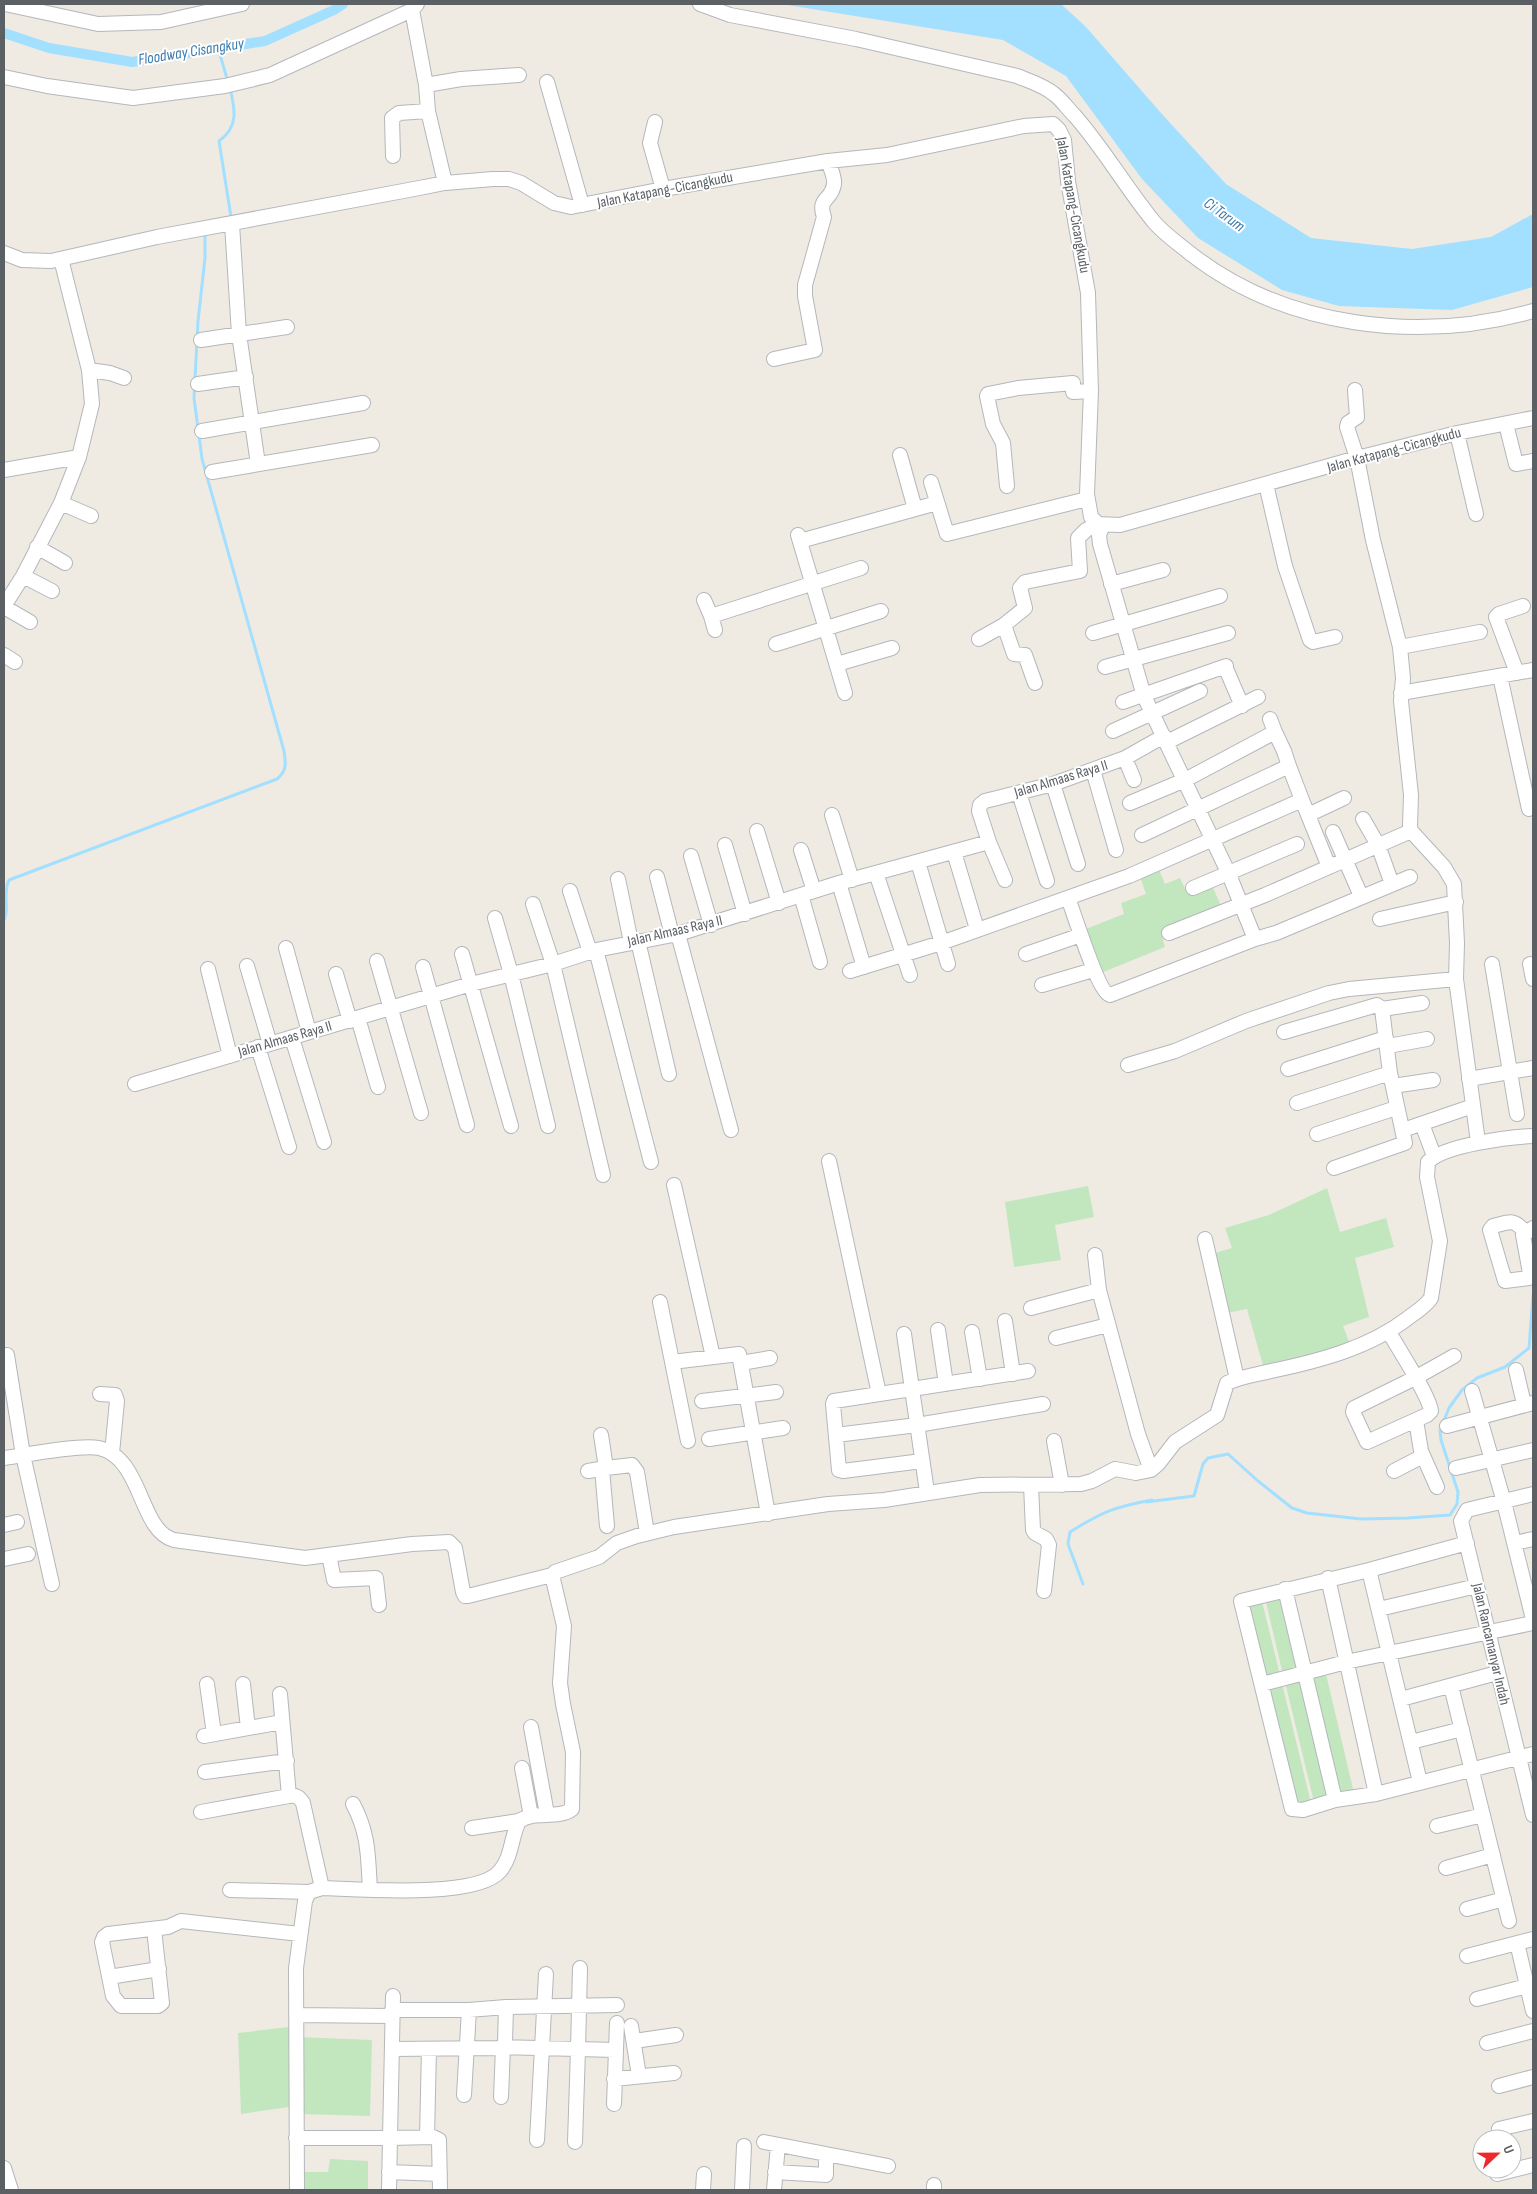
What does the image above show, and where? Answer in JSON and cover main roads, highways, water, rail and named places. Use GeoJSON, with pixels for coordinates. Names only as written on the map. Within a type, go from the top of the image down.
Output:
{"type":"FeatureCollection","features":[{"type":"Feature","properties":{"kind":"water","name":"Ci Tarum"},"geometry":{"type":"Polygon","coordinates":[[[781,4],[1061,4],[1086,27],[1226,184],[1311,238],[1412,249],[1491,237],[1533,214],[1533,287],[1452,310],[1339,306],[1282,290],[1198,238],[1142,179],[1066,76],[1003,40],[781,4]]]}},
{"type":"Feature","properties":{"kind":"waterway","name":"Floodway Cisangkuy"},"geometry":{"type":"LineString","coordinates":[[4,33],[49,48],[132,62],[265,41],[334,10],[343,4]]}},
{"type":"Feature","properties":{"kind":"waterway"},"geometry":{"type":"LineString","coordinates":[[218,48],[228,82]]}},
{"type":"Feature","properties":{"kind":"waterway"},"geometry":{"type":"LineString","coordinates":[[228,218],[231,217],[219,141],[233,124],[234,110],[230,88]]}},
{"type":"Feature","properties":{"kind":"waterway"},"geometry":{"type":"LineString","coordinates":[[4,920],[6,916],[6,890],[9,880],[277,779],[284,770],[284,751],[202,459],[194,398],[198,321],[205,258],[205,231]]}},
{"type":"Feature","properties":{"kind":"waterway"},"geometry":{"type":"LineString","coordinates":[[1083,1584],[1068,1544],[1070,1532],[1100,1515],[1128,1505],[1152,1500],[1146,1502],[1194,1496],[1203,1464],[1208,1458],[1228,1454],[1292,1508],[1307,1513],[1361,1519],[1450,1515],[1457,1504],[1458,1492],[1441,1440],[1440,1430],[1449,1408],[1462,1390],[1477,1378],[1505,1367],[1529,1348],[1533,1295]]}}]}
